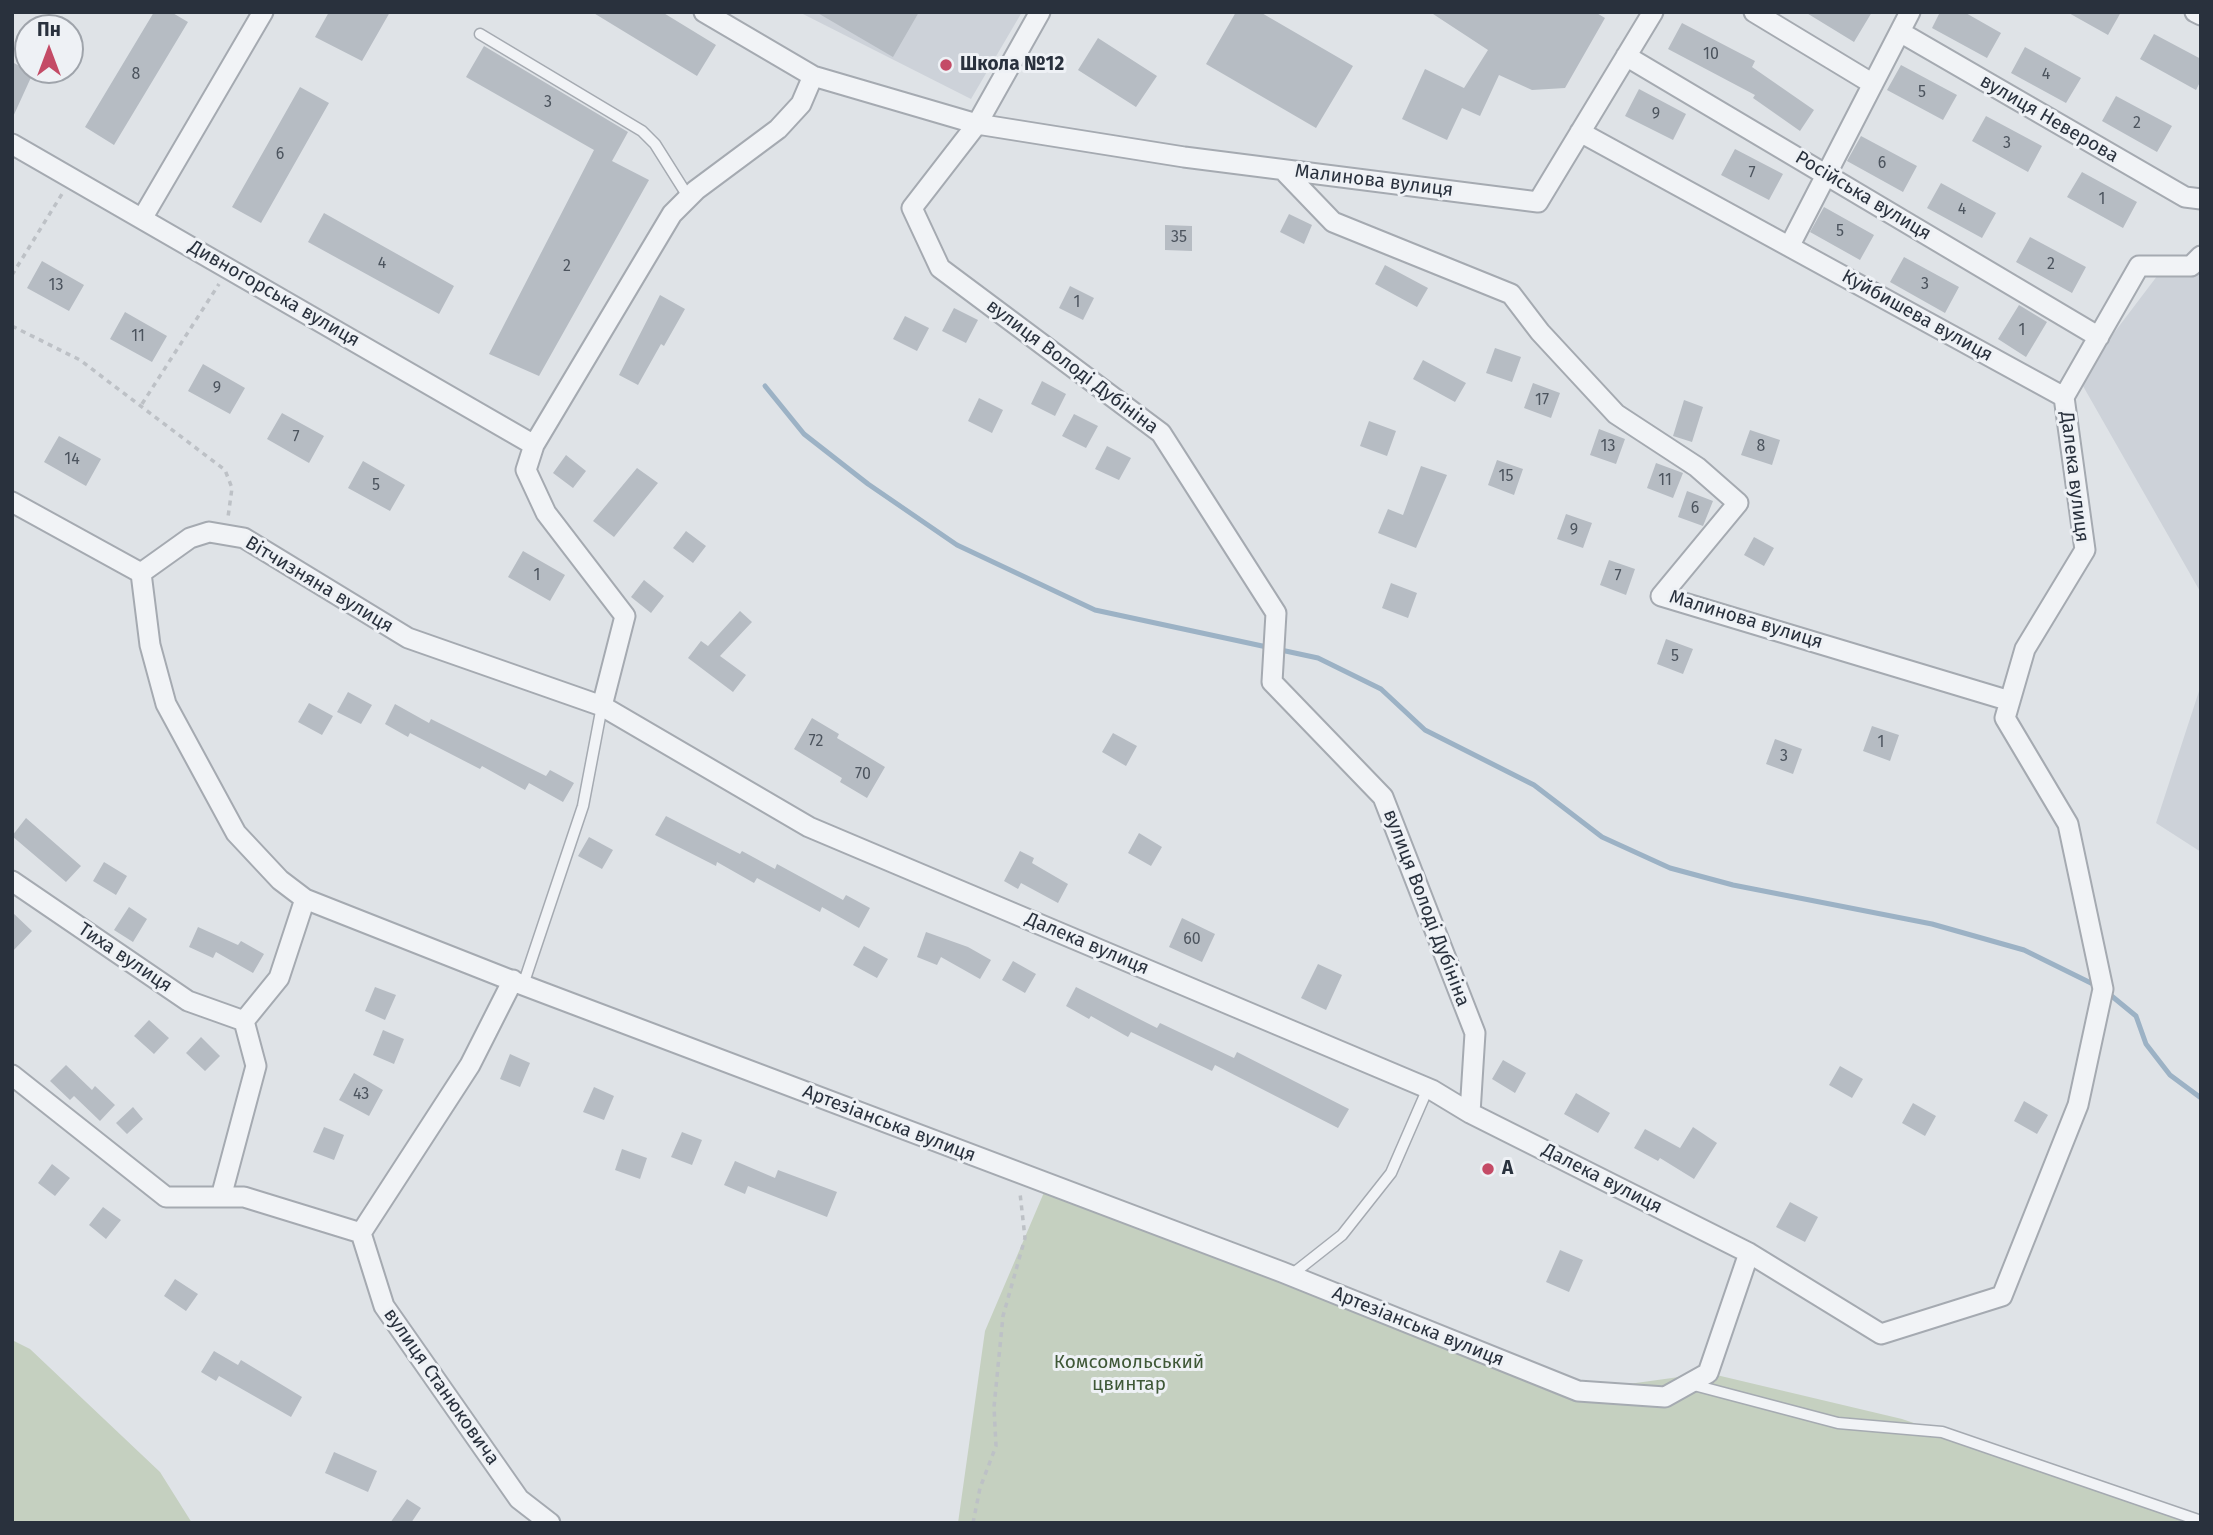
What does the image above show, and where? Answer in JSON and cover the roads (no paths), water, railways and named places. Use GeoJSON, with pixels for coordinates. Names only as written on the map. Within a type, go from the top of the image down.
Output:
{"type":"FeatureCollection","features":[{"type":"Feature","properties":{"kind":"street"},"geometry":{"type":"LineString","coordinates":[[143,217],[263,12]]}},
{"type":"Feature","properties":{"kind":"street"},"geometry":{"type":"LineString","coordinates":[[704,12],[813,76],[977,124],[1040,12]]}},
{"type":"Feature","properties":{"kind":"street","name":"Малинова вулиця"},"geometry":{"type":"LineString","coordinates":[[977,124],[1283,170],[1538,202],[1653,12]]}},
{"type":"Feature","properties":{"kind":"street"},"geometry":{"type":"LineString","coordinates":[[1754,12],[1873,84]]}},
{"type":"Feature","properties":{"kind":"street"},"geometry":{"type":"LineString","coordinates":[[1790,245],[1910,12]]}},
{"type":"Feature","properties":{"kind":"street"},"geometry":{"type":"LineString","coordinates":[[2195,12],[2201,15]]}},
{"type":"Feature","properties":{"kind":"street","name":"вулиця Неверова"},"geometry":{"type":"LineString","coordinates":[[1900,32],[2185,198],[2201,199]]}},
{"type":"Feature","properties":{"kind":"street","name":"Російська вулиця"},"geometry":{"type":"LineString","coordinates":[[1626,56],[2099,337]]}},
{"type":"Feature","properties":{"kind":"street"},"geometry":{"type":"LineString","coordinates":[[602,706],[625,616],[546,513],[526,470],[534,445],[672,214],[778,129],[801,104],[813,76]]}},
{"type":"Feature","properties":{"kind":"street","name":"вулиця Володі Дубініна"},"geometry":{"type":"LineString","coordinates":[[977,124],[912,208],[940,268],[1161,433],[1276,613],[1272,682],[1383,797],[1475,1033],[1471,1113]]}},
{"type":"Feature","properties":{"kind":"street","name":"Куйбишева вулиця"},"geometry":{"type":"LineString","coordinates":[[1580,132],[2064,397]]}},
{"type":"Feature","properties":{"kind":"street","name":"Дивногорська вулиця"},"geometry":{"type":"LineString","coordinates":[[12,144],[143,217],[534,445]]}},
{"type":"Feature","properties":{"kind":"street","name":"Малинова вулиця"},"geometry":{"type":"LineString","coordinates":[[1283,170],[1332,222],[1511,294],[1540,332],[1616,414],[1697,467],[1738,503],[1661,596],[2010,701]]}},
{"type":"Feature","properties":{"kind":"street"},"geometry":{"type":"LineString","coordinates":[[2064,397],[2139,266],[2191,266],[2201,256]]}},
{"type":"Feature","properties":{"kind":"street","name":"Далека вулиця"},"geometry":{"type":"LineString","coordinates":[[602,706],[809,827],[1428,1088],[1471,1113],[1749,1253],[1881,1334],[2002,1296],[2078,1105],[2103,989],[2068,824],[2005,718],[2025,649],[2085,550],[2064,397]]}},
{"type":"Feature","properties":{"kind":"street"},"geometry":{"type":"LineString","coordinates":[[12,502],[141,573]]}},
{"type":"Feature","properties":{"kind":"street","name":"Вітчизняна вулиця"},"geometry":{"type":"LineString","coordinates":[[141,573],[190,538],[209,532],[244,538],[408,638],[602,706]]}},
{"type":"Feature","properties":{"kind":"street","name":"Артезіанська вулиця"},"geometry":{"type":"LineString","coordinates":[[141,573],[150,645],[166,704],[236,832],[273,874],[305,899],[1290,1276],[1578,1391],[1665,1397],[1709,1373],[1749,1253]]}},
{"type":"Feature","properties":{"kind":"street","name":"Тиха вулиця"},"geometry":{"type":"LineString","coordinates":[[12,881],[188,1001],[244,1021]]}},
{"type":"Feature","properties":{"kind":"street"},"geometry":{"type":"LineString","coordinates":[[221,1197],[256,1066],[244,1021],[279,978],[305,899]]}},
{"type":"Feature","properties":{"kind":"street"},"geometry":{"type":"LineString","coordinates":[[12,1075],[166,1197],[244,1197],[361,1233],[470,1065],[518,982]]}},
{"type":"Feature","properties":{"kind":"street","name":"вулиця Станюковича"},"geometry":{"type":"LineString","coordinates":[[361,1233],[384,1306],[519,1499],[550,1523]]}},
{"type":"Feature","properties":{"kind":"lane"},"geometry":{"type":"LineString","coordinates":[[480,34],[642,131],[655,144],[689,198]]}},
{"type":"Feature","properties":{"kind":"lane"},"geometry":{"type":"LineString","coordinates":[[518,982],[583,806],[602,706]]}},
{"type":"Feature","properties":{"kind":"lane"},"geometry":{"type":"LineString","coordinates":[[1290,1276],[1342,1235],[1391,1173],[1428,1088]]}},
{"type":"Feature","properties":{"kind":"lane"},"geometry":{"type":"LineString","coordinates":[[1689,1384],[1838,1423],[1942,1432],[2201,1521]]}},
{"type":"Feature","properties":{"kind":"waterway"},"geometry":{"type":"LineString","coordinates":[[765,386],[804,434],[868,484],[957,545],[1095,610],[1318,658],[1381,689],[1425,730],[1534,785],[1602,837],[1670,868],[1733,885],[1932,924],[2024,950],[2097,986]]}},
{"type":"Feature","properties":{"kind":"waterway"},"geometry":{"type":"LineString","coordinates":[[2108,993],[2136,1016],[2146,1044],[2170,1075],[2201,1098]]}},
{"type":"Feature","properties":{"kind":"place","name":"Школа №12"},"geometry":{"type":"Point","coordinates":[946,65]}},
{"type":"Feature","properties":{"kind":"place","name":"А"},"geometry":{"type":"Point","coordinates":[1488,1169]}},
{"type":"Feature","properties":{"kind":"park label","name":"Комсомольський цвинтар"},"geometry":{"type":"Point","coordinates":[1129,1374]}}]}
